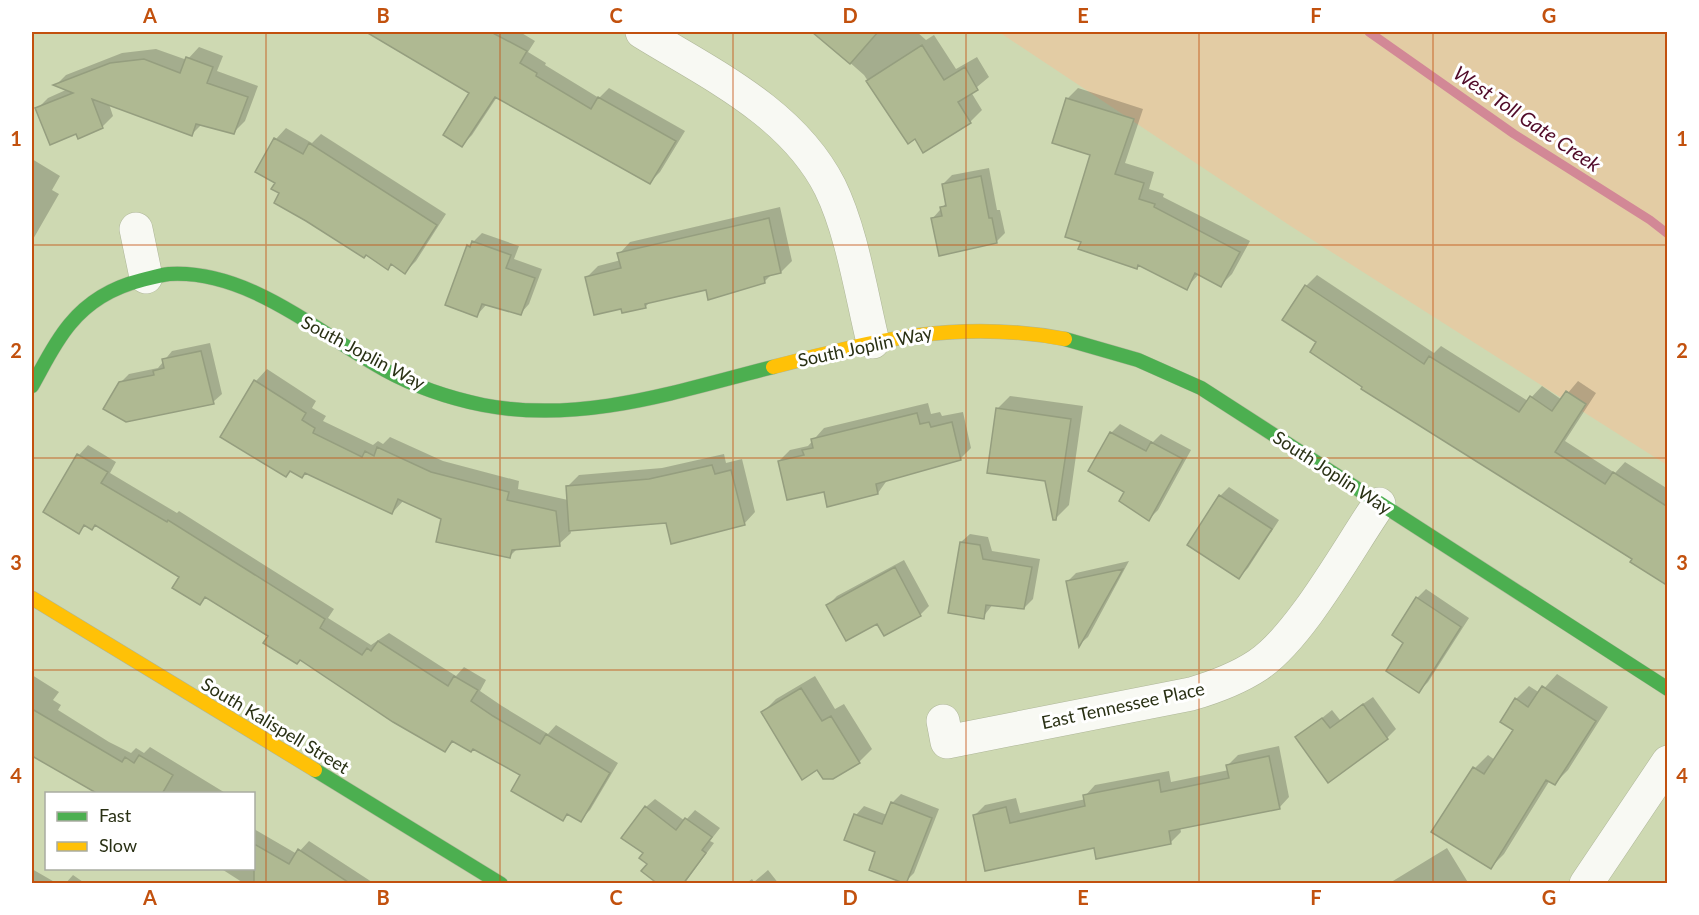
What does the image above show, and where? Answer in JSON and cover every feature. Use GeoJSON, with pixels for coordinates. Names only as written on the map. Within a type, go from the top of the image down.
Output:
{"type":"FeatureCollection","features":[{"type":"Feature","properties":{"kind":"street"},"geometry":{"type":"LineString","coordinates":[[642,32],[755,103],[782,123],[812,158],[830,188],[843,220],[873,342]]}},
{"type":"Feature","properties":{"kind":"street"},"geometry":{"type":"LineString","coordinates":[[136,229],[146,277]]}},
{"type":"Feature","properties":{"kind":"street","name":"South Joplin Way"},"geometry":{"type":"LineString","coordinates":[[32,386],[64,331],[85,309],[110,291],[146,277],[184,273],[214,276],[243,286],[370,362],[420,387],[472,403],[526,411],[563,411],[618,405],[873,342],[935,331],[1005,330],[1050,334],[1095,345],[1160,367],[1201,388],[1668,689]]}},
{"type":"Feature","properties":{"kind":"street","name":"East Tennessee Place"},"geometry":{"type":"LineString","coordinates":[[943,721],[947,742],[1191,694],[1227,683],[1260,664],[1293,633],[1378,504]]}},
{"type":"Feature","properties":{"kind":"street","name":"South Kalispell Street"},"geometry":{"type":"LineString","coordinates":[[32,598],[501,884]]}},
{"type":"Feature","properties":{"kind":"street"},"geometry":{"type":"LineString","coordinates":[[1586,884],[1668,762]]}},
{"type":"Feature","properties":{"kind":"shaded area"},"geometry":{"type":"Polygon","coordinates":[[[999,32],[1667,32],[1667,465],[1289,225],[999,32]]]}},
{"type":"Feature","properties":{"kind":"building"},"geometry":{"type":"Polygon","coordinates":[[[366,32],[491,32],[527,51],[520,63],[537,73],[536,76],[591,109],[598,97],[676,141],[650,184],[495,97],[462,147],[443,135],[469,93],[366,32]]]}},
{"type":"Feature","properties":{"kind":"building"},"geometry":{"type":"Polygon","coordinates":[[[812,32],[878,32],[850,64],[812,32]]]}},
{"type":"Feature","properties":{"kind":"building"},"geometry":{"type":"Polygon","coordinates":[[[922,45],[944,80],[965,67],[978,90],[958,102],[971,123],[923,153],[915,139],[908,144],[866,81],[922,45]]]}},
{"type":"Feature","properties":{"kind":"building"},"geometry":{"type":"Polygon","coordinates":[[[186,57],[213,67],[207,83],[248,97],[234,134],[196,124],[192,136],[92,99],[103,128],[78,139],[76,134],[50,145],[35,108],[73,93],[53,85],[110,63],[144,59],[180,73],[186,57]]]}},
{"type":"Feature","properties":{"kind":"building"},"geometry":{"type":"Polygon","coordinates":[[[1066,98],[1134,119],[1115,174],[1144,183],[1139,199],[1155,204],[1154,207],[1240,252],[1221,287],[1195,273],[1187,290],[1138,265],[1137,269],[1078,249],[1081,242],[1065,237],[1090,155],[1052,143],[1066,98]]]}},
{"type":"Feature","properties":{"kind":"building"},"geometry":{"type":"Polygon","coordinates":[[[274,138],[303,154],[309,143],[437,225],[405,274],[391,264],[388,270],[366,255],[364,258],[274,203],[279,193],[271,189],[275,183],[255,172],[274,138]]]}},
{"type":"Feature","properties":{"kind":"building"},"geometry":{"type":"Polygon","coordinates":[[[981,176],[989,218],[992,218],[997,243],[939,256],[931,218],[942,216],[940,207],[946,206],[942,184],[981,176]]]}},
{"type":"Feature","properties":{"kind":"building"},"geometry":{"type":"Polygon","coordinates":[[[769,218],[781,273],[764,277],[765,283],[708,300],[706,290],[645,304],[646,308],[622,313],[621,309],[594,315],[585,277],[621,268],[617,253],[769,218]]]}},
{"type":"Feature","properties":{"kind":"building"},"geometry":{"type":"Polygon","coordinates":[[[472,241],[511,255],[506,268],[535,278],[521,315],[482,304],[477,317],[445,305],[467,245],[470,247],[472,241]]]}},
{"type":"Feature","properties":{"kind":"building"},"geometry":{"type":"Polygon","coordinates":[[[1305,285],[1424,364],[1429,356],[1519,412],[1530,396],[1552,411],[1566,391],[1586,404],[1555,452],[1605,484],[1613,472],[1668,507],[1668,586],[1630,562],[1632,559],[1361,389],[1362,387],[1310,352],[1316,342],[1282,320],[1305,285]]]}},
{"type":"Feature","properties":{"kind":"building"},"geometry":{"type":"Polygon","coordinates":[[[201,351],[214,404],[126,422],[103,409],[119,382],[154,375],[153,371],[164,368],[162,359],[201,351]]]}},
{"type":"Feature","properties":{"kind":"building"},"geometry":{"type":"Polygon","coordinates":[[[254,380],[306,413],[302,420],[315,428],[313,433],[362,457],[365,451],[374,456],[377,447],[431,472],[509,492],[507,500],[556,511],[560,546],[512,550],[510,558],[436,542],[441,519],[398,499],[392,514],[305,473],[302,478],[290,471],[286,477],[220,437],[254,380]]]}},
{"type":"Feature","properties":{"kind":"building"},"geometry":{"type":"Polygon","coordinates":[[[996,408],[1071,419],[1056,520],[1053,520],[1045,481],[987,473],[996,408]]]}},
{"type":"Feature","properties":{"kind":"building"},"geometry":{"type":"Polygon","coordinates":[[[917,413],[920,424],[929,422],[931,427],[952,422],[961,460],[876,484],[878,494],[827,507],[824,492],[787,500],[778,461],[804,455],[802,450],[813,448],[811,439],[917,413]]]}},
{"type":"Feature","properties":{"kind":"building"},"geometry":{"type":"Polygon","coordinates":[[[1110,432],[1146,451],[1151,442],[1183,459],[1149,521],[1119,501],[1124,492],[1088,471],[1110,432]]]}},
{"type":"Feature","properties":{"kind":"building"},"geometry":{"type":"Polygon","coordinates":[[[77,454],[108,472],[101,483],[167,522],[168,520],[325,619],[320,628],[362,655],[367,648],[371,651],[378,641],[448,686],[454,676],[478,690],[471,701],[493,716],[540,744],[546,734],[610,773],[581,822],[567,814],[563,821],[511,791],[520,775],[473,749],[471,752],[452,741],[445,752],[393,722],[300,660],[297,664],[263,643],[268,636],[205,597],[200,605],[172,588],[179,577],[95,525],[92,530],[84,525],[79,534],[43,512],[77,454]]]}},
{"type":"Feature","properties":{"kind":"building"},"geometry":{"type":"Polygon","coordinates":[[[712,465],[715,474],[731,470],[745,525],[671,544],[666,523],[569,531],[566,486],[649,479],[712,465]]]}},
{"type":"Feature","properties":{"kind":"building"},"geometry":{"type":"Polygon","coordinates":[[[1219,495],[1272,529],[1239,579],[1187,545],[1219,495]]]}},
{"type":"Feature","properties":{"kind":"building"},"geometry":{"type":"Polygon","coordinates":[[[960,542],[980,545],[983,559],[1032,567],[1024,609],[986,605],[984,619],[948,613],[960,542]]]}},
{"type":"Feature","properties":{"kind":"building"},"geometry":{"type":"Polygon","coordinates":[[[895,567],[921,616],[884,636],[877,624],[846,641],[826,605],[895,567]]]}},
{"type":"Feature","properties":{"kind":"building"},"geometry":{"type":"Polygon","coordinates":[[[1123,569],[1079,647],[1066,581],[1123,569]]]}},
{"type":"Feature","properties":{"kind":"building"},"geometry":{"type":"Polygon","coordinates":[[[1416,597],[1461,627],[1419,693],[1386,671],[1403,643],[1392,635],[1416,597]]]}},
{"type":"Feature","properties":{"kind":"building"},"geometry":{"type":"Polygon","coordinates":[[[1542,686],[1596,721],[1555,785],[1546,780],[1491,869],[1431,832],[1473,767],[1484,774],[1513,730],[1500,722],[1515,698],[1528,707],[1542,686]]]}},
{"type":"Feature","properties":{"kind":"building"},"geometry":{"type":"Polygon","coordinates":[[[801,688],[822,721],[831,716],[860,763],[833,779],[823,779],[817,770],[802,780],[761,712],[801,688]]]}},
{"type":"Feature","properties":{"kind":"building"},"geometry":{"type":"Polygon","coordinates":[[[1363,704],[1388,739],[1328,783],[1295,737],[1322,718],[1330,728],[1363,704]]]}},
{"type":"Feature","properties":{"kind":"building"},"geometry":{"type":"Polygon","coordinates":[[[32,709],[122,762],[125,757],[134,763],[139,755],[173,775],[163,792],[95,792],[32,756],[32,709]]]}},
{"type":"Feature","properties":{"kind":"building"},"geometry":{"type":"Polygon","coordinates":[[[1269,756],[1280,809],[1169,831],[1171,844],[1096,859],[1094,848],[985,871],[973,815],[1006,807],[1010,823],[1085,806],[1083,795],[1159,780],[1161,792],[1229,778],[1226,765],[1269,756]]]}},
{"type":"Feature","properties":{"kind":"building"},"geometry":{"type":"Polygon","coordinates":[[[891,802],[932,818],[906,884],[869,870],[875,852],[844,840],[854,814],[882,824],[891,802]]]}},
{"type":"Feature","properties":{"kind":"building"},"geometry":{"type":"Polygon","coordinates":[[[645,806],[676,830],[685,818],[712,837],[702,850],[706,853],[683,884],[658,884],[641,871],[647,864],[639,858],[643,853],[621,838],[645,806]]]}},
{"type":"Feature","properties":{"kind":"building"},"geometry":{"type":"Polygon","coordinates":[[[255,845],[289,864],[298,849],[351,884],[254,884],[255,845]]]}},
{"type":"Feature","properties":{"kind":"waterway","name":"West Toll Gate Creek"},"geometry":{"type":"LineString","coordinates":[[1369,32],[1514,134],[1650,220],[1668,234]]}},
{"type":"Feature","properties":{"kind":"traffic: fast"},"geometry":{"type":"LineString","coordinates":[[32,386],[59,339],[85,309],[102,296],[121,287],[169,274],[199,275],[227,282],[255,293],[309,322],[360,355],[409,382],[483,405],[520,410],[593,408],[666,395],[773,367]]}},
{"type":"Feature","properties":{"kind":"traffic: fast"},"geometry":{"type":"LineString","coordinates":[[1065,339],[1138,360],[1201,388],[1668,689]]}},
{"type":"Feature","properties":{"kind":"traffic: fast"},"geometry":{"type":"LineString","coordinates":[[315,770],[501,884]]}},
{"type":"Feature","properties":{"kind":"traffic: slow"},"geometry":{"type":"LineString","coordinates":[[773,367],[847,348],[918,335],[988,331],[1026,333],[1065,339]]}},
{"type":"Feature","properties":{"kind":"traffic: slow"},"geometry":{"type":"LineString","coordinates":[[32,598],[315,770]]}}]}
